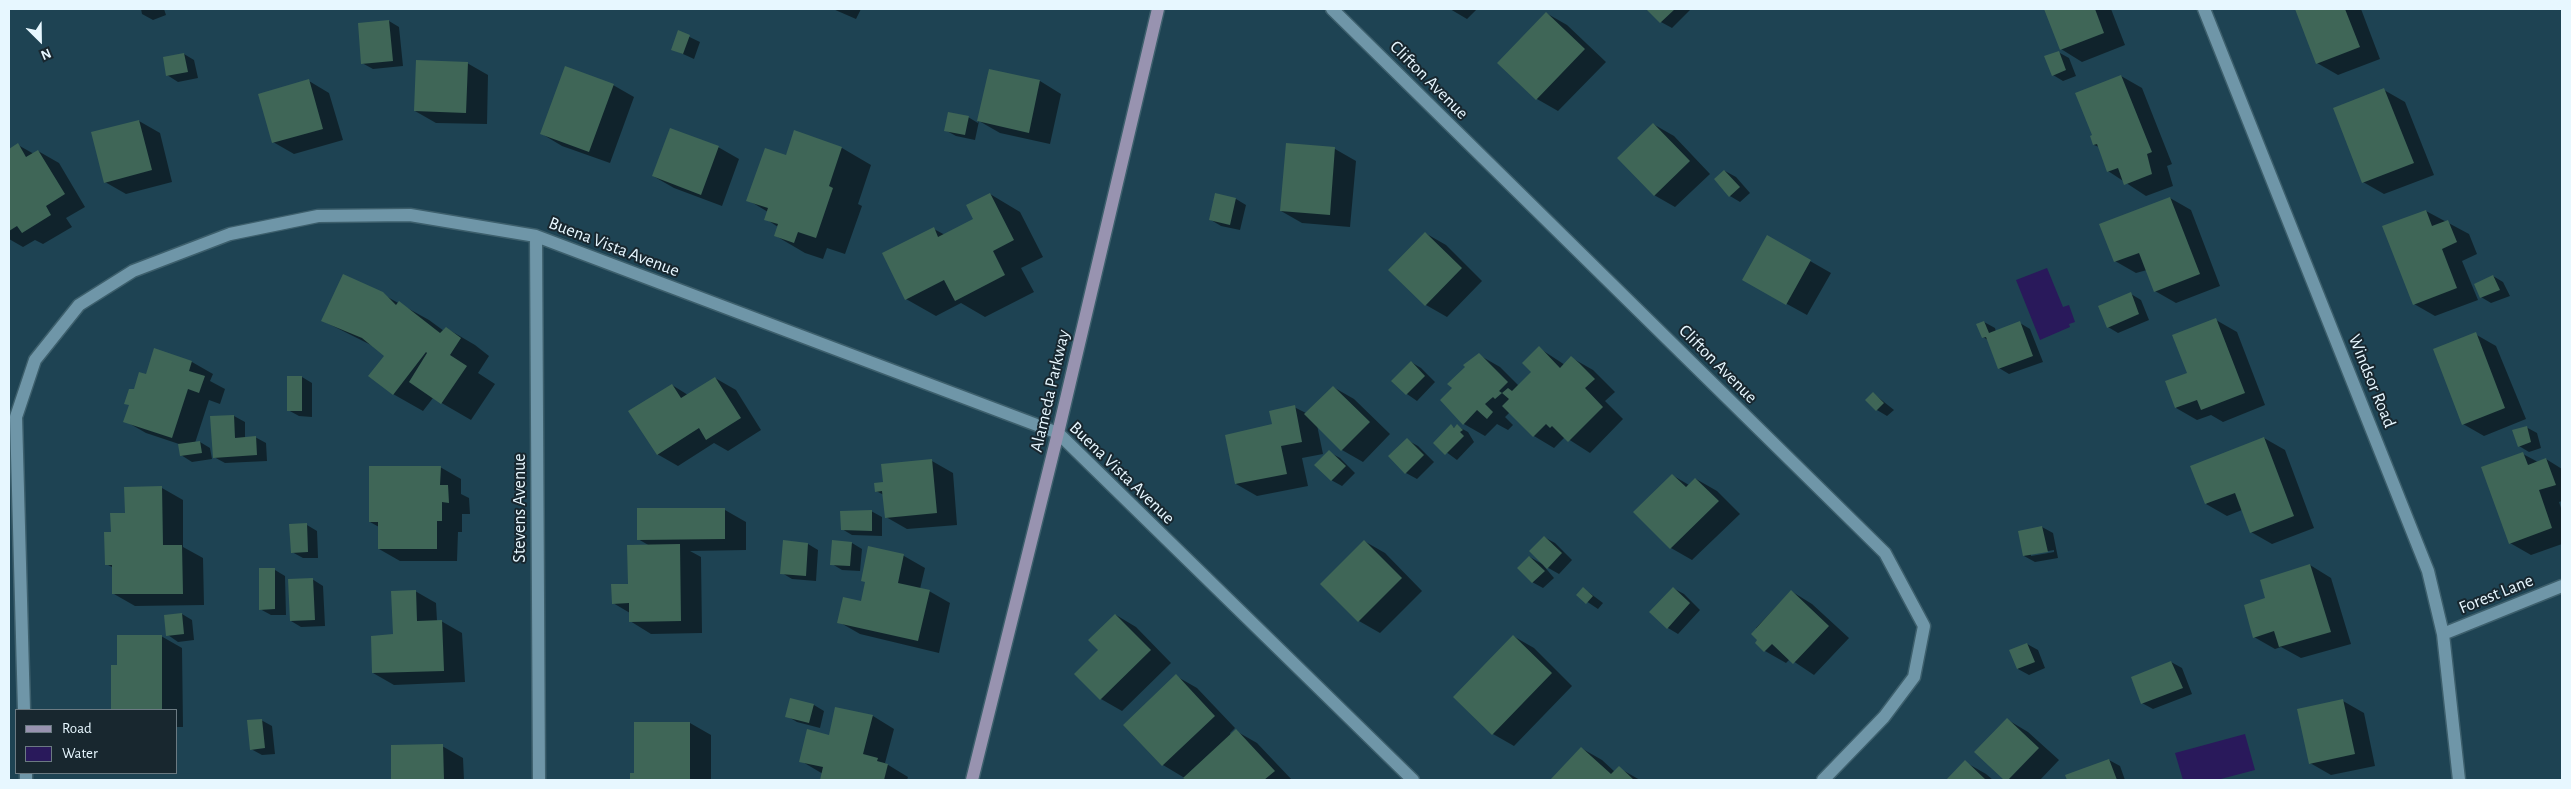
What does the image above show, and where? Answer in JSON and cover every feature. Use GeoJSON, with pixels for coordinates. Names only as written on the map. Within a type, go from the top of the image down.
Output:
{"type":"FeatureCollection","features":[{"type":"Feature","properties":{"kind":"street","name":"Alameda Parkway"},"geometry":{"type":"LineString","coordinates":[[972,780],[1058,433],[1158,9]]}},
{"type":"Feature","properties":{"kind":"street","name":"Clifton Avenue"},"geometry":{"type":"LineString","coordinates":[[1332,9],[1885,553],[1924,626],[1914,677],[1884,717],[1823,780]]}},
{"type":"Feature","properties":{"kind":"street","name":"Windsor Road"},"geometry":{"type":"LineString","coordinates":[[2204,9],[2402,502],[2428,572],[2444,634],[2460,780]]}},
{"type":"Feature","properties":{"kind":"street","name":"Buena Vista Avenue"},"geometry":{"type":"LineString","coordinates":[[24,709],[16,417],[35,360],[79,305],[134,271],[230,234],[318,216],[410,216],[536,236],[1058,433],[1413,780]]}},
{"type":"Feature","properties":{"kind":"street","name":"Stevens Avenue"},"geometry":{"type":"LineString","coordinates":[[536,236],[539,780]]}},
{"type":"Feature","properties":{"kind":"street","name":"Forest Lane"},"geometry":{"type":"LineString","coordinates":[[2444,634],[2562,586]]}},
{"type":"Feature","properties":{"kind":"water"},"geometry":{"type":"Polygon","coordinates":[[[2047,268],[2063,307],[2069,305],[2075,322],[2069,324],[2070,327],[2040,340],[2016,280],[2047,268]]]}},
{"type":"Feature","properties":{"kind":"water"},"geometry":{"type":"Polygon","coordinates":[[[2245,734],[2255,770],[2217,780],[2183,780],[2175,753],[2245,734]]]}},
{"type":"Feature","properties":{"kind":"building"},"geometry":{"type":"Polygon","coordinates":[[[1646,9],[1675,9],[1660,23],[1646,9]]]}},
{"type":"Feature","properties":{"kind":"building"},"geometry":{"type":"Polygon","coordinates":[[[2044,9],[2095,9],[2104,33],[2060,50],[2044,9]]]}},
{"type":"Feature","properties":{"kind":"building"},"geometry":{"type":"Polygon","coordinates":[[[2295,9],[2345,9],[2360,47],[2316,64],[2295,9]]]}},
{"type":"Feature","properties":{"kind":"building"},"geometry":{"type":"Polygon","coordinates":[[[1546,12],[1585,49],[1536,100],[1497,63],[1546,12]]]}},
{"type":"Feature","properties":{"kind":"building"},"geometry":{"type":"Polygon","coordinates":[[[389,20],[393,61],[361,64],[358,23],[389,20]]]}},
{"type":"Feature","properties":{"kind":"building"},"geometry":{"type":"Polygon","coordinates":[[[678,30],[690,35],[683,54],[671,50],[678,30]]]}},
{"type":"Feature","properties":{"kind":"building"},"geometry":{"type":"Polygon","coordinates":[[[2059,51],[2066,70],[2052,76],[2044,56],[2059,51]]]}},
{"type":"Feature","properties":{"kind":"building"},"geometry":{"type":"Polygon","coordinates":[[[184,53],[188,72],[166,76],[163,57],[184,53]]]}},
{"type":"Feature","properties":{"kind":"building"},"geometry":{"type":"Polygon","coordinates":[[[416,60],[468,62],[466,113],[414,111],[416,60]]]}},
{"type":"Feature","properties":{"kind":"building"},"geometry":{"type":"Polygon","coordinates":[[[565,66],[614,84],[589,152],[540,134],[565,66]]]}},
{"type":"Feature","properties":{"kind":"building"},"geometry":{"type":"Polygon","coordinates":[[[989,69],[1040,80],[1029,133],[977,121],[989,69]]]}},
{"type":"Feature","properties":{"kind":"building"},"geometry":{"type":"Polygon","coordinates":[[[2121,75],[2152,152],[2147,154],[2152,174],[2124,185],[2118,168],[2107,172],[2097,144],[2093,145],[2090,136],[2092,135],[2075,93],[2121,75]]]}},
{"type":"Feature","properties":{"kind":"building"},"geometry":{"type":"Polygon","coordinates":[[[309,79],[323,129],[272,143],[258,94],[309,79]]]}},
{"type":"Feature","properties":{"kind":"building"},"geometry":{"type":"Polygon","coordinates":[[[2384,88],[2414,163],[2362,183],[2333,108],[2384,88]]]}},
{"type":"Feature","properties":{"kind":"building"},"geometry":{"type":"Polygon","coordinates":[[[948,112],[969,116],[965,135],[944,131],[948,112]]]}},
{"type":"Feature","properties":{"kind":"building"},"geometry":{"type":"Polygon","coordinates":[[[139,120],[152,170],[104,183],[91,132],[139,120]]]}},
{"type":"Feature","properties":{"kind":"building"},"geometry":{"type":"Polygon","coordinates":[[[1653,123],[1690,161],[1654,196],[1617,158],[1653,123]]]}},
{"type":"Feature","properties":{"kind":"building"},"geometry":{"type":"Polygon","coordinates":[[[670,128],[719,146],[701,195],[652,176],[670,128]]]}},
{"type":"Feature","properties":{"kind":"building"},"geometry":{"type":"Polygon","coordinates":[[[794,130],[842,147],[829,186],[833,188],[816,238],[798,232],[794,243],[774,236],[778,224],[764,220],[768,208],[746,201],[765,148],[786,155],[794,130]]]}},
{"type":"Feature","properties":{"kind":"building"},"geometry":{"type":"Polygon","coordinates":[[[18,143],[26,157],[38,150],[65,194],[46,206],[51,215],[22,233],[17,226],[9,231],[9,149],[18,143]]]}},
{"type":"Feature","properties":{"kind":"building"},"geometry":{"type":"Polygon","coordinates":[[[1286,143],[1335,147],[1330,215],[1280,211],[1286,143]]]}},
{"type":"Feature","properties":{"kind":"building"},"geometry":{"type":"Polygon","coordinates":[[[1724,170],[1740,187],[1729,197],[1714,179],[1724,170]]]}},
{"type":"Feature","properties":{"kind":"building"},"geometry":{"type":"Polygon","coordinates":[[[990,193],[1014,240],[993,251],[1005,275],[955,301],[944,280],[905,300],[882,253],[934,227],[938,237],[973,219],[966,205],[990,193]]]}},
{"type":"Feature","properties":{"kind":"building"},"geometry":{"type":"Polygon","coordinates":[[[1215,193],[1236,198],[1230,225],[1209,220],[1215,193]]]}},
{"type":"Feature","properties":{"kind":"building"},"geometry":{"type":"Polygon","coordinates":[[[2170,197],[2200,274],[2154,292],[2139,253],[2114,262],[2099,224],[2170,197]]]}},
{"type":"Feature","properties":{"kind":"building"},"geometry":{"type":"Polygon","coordinates":[[[2426,210],[2432,226],[2448,220],[2457,242],[2442,249],[2457,288],[2413,305],[2382,226],[2426,210]]]}},
{"type":"Feature","properties":{"kind":"building"},"geometry":{"type":"Polygon","coordinates":[[[1425,232],[1462,268],[1425,306],[1388,270],[1425,232]]]}},
{"type":"Feature","properties":{"kind":"building"},"geometry":{"type":"Polygon","coordinates":[[[1767,235],[1811,260],[1786,305],[1742,280],[1767,235]]]}},
{"type":"Feature","properties":{"kind":"building"},"geometry":{"type":"Polygon","coordinates":[[[343,274],[383,292],[396,305],[399,301],[440,333],[446,327],[461,338],[450,355],[467,366],[441,404],[409,382],[426,352],[393,395],[368,376],[384,356],[362,338],[321,321],[343,274]]]}},
{"type":"Feature","properties":{"kind":"building"},"geometry":{"type":"Polygon","coordinates":[[[2493,275],[2500,290],[2480,298],[2474,284],[2493,275]]]}},
{"type":"Feature","properties":{"kind":"building"},"geometry":{"type":"Polygon","coordinates":[[[2131,292],[2139,314],[2107,328],[2098,306],[2131,292]]]}},
{"type":"Feature","properties":{"kind":"building"},"geometry":{"type":"Polygon","coordinates":[[[2216,318],[2245,393],[2201,410],[2197,400],[2175,408],[2165,381],[2187,373],[2172,335],[2216,318]]]}},
{"type":"Feature","properties":{"kind":"building"},"geometry":{"type":"Polygon","coordinates":[[[1984,321],[1989,333],[2020,321],[2033,356],[1998,369],[1986,337],[1982,338],[1976,324],[1984,321]]]}},
{"type":"Feature","properties":{"kind":"building"},"geometry":{"type":"Polygon","coordinates":[[[2476,332],[2505,408],[2462,425],[2433,349],[2476,332]]]}},
{"type":"Feature","properties":{"kind":"building"},"geometry":{"type":"Polygon","coordinates":[[[1539,346],[1560,368],[1571,356],[1595,379],[1585,388],[1603,407],[1568,442],[1552,426],[1550,428],[1546,424],[1533,437],[1502,406],[1509,399],[1502,393],[1508,388],[1512,391],[1531,372],[1522,363],[1539,346]]]}},
{"type":"Feature","properties":{"kind":"building"},"geometry":{"type":"Polygon","coordinates":[[[154,348],[192,361],[189,371],[205,376],[199,393],[188,389],[172,438],[123,422],[129,405],[124,404],[129,389],[134,389],[139,372],[146,374],[154,348]]]}},
{"type":"Feature","properties":{"kind":"building"},"geometry":{"type":"Polygon","coordinates":[[[1479,353],[1508,382],[1499,391],[1502,393],[1495,399],[1493,397],[1485,404],[1493,412],[1487,419],[1477,410],[1463,425],[1440,400],[1452,388],[1447,384],[1465,367],[1463,365],[1479,353]]]}},
{"type":"Feature","properties":{"kind":"building"},"geometry":{"type":"Polygon","coordinates":[[[1411,361],[1425,376],[1406,395],[1391,381],[1411,361]]]}},
{"type":"Feature","properties":{"kind":"building"},"geometry":{"type":"Polygon","coordinates":[[[287,376],[302,376],[302,411],[287,411],[287,376]]]}},
{"type":"Feature","properties":{"kind":"building"},"geometry":{"type":"Polygon","coordinates":[[[715,377],[741,418],[706,440],[699,428],[657,455],[628,411],[672,384],[681,398],[715,377]]]}},
{"type":"Feature","properties":{"kind":"building"},"geometry":{"type":"Polygon","coordinates":[[[1333,386],[1370,422],[1341,451],[1304,414],[1333,386]]]}},
{"type":"Feature","properties":{"kind":"building"},"geometry":{"type":"Polygon","coordinates":[[[1873,392],[1884,403],[1876,411],[1865,400],[1873,392]]]}},
{"type":"Feature","properties":{"kind":"building"},"geometry":{"type":"Polygon","coordinates":[[[1295,405],[1302,442],[1281,446],[1287,474],[1235,484],[1225,435],[1272,424],[1269,411],[1295,405]]]}},
{"type":"Feature","properties":{"kind":"building"},"geometry":{"type":"Polygon","coordinates":[[[234,415],[235,438],[256,436],[257,455],[213,458],[210,416],[234,415]]]}},
{"type":"Feature","properties":{"kind":"building"},"geometry":{"type":"Polygon","coordinates":[[[1451,424],[1454,428],[1457,424],[1463,430],[1460,432],[1464,436],[1445,455],[1433,443],[1451,424]]]}},
{"type":"Feature","properties":{"kind":"building"},"geometry":{"type":"Polygon","coordinates":[[[2527,426],[2531,442],[2518,447],[2512,430],[2527,426]]]}},
{"type":"Feature","properties":{"kind":"building"},"geometry":{"type":"Polygon","coordinates":[[[2264,437],[2294,516],[2250,533],[2235,493],[2205,504],[2190,466],[2264,437]]]}},
{"type":"Feature","properties":{"kind":"building"},"geometry":{"type":"Polygon","coordinates":[[[1407,438],[1424,455],[1405,474],[1388,456],[1407,438]]]}},
{"type":"Feature","properties":{"kind":"building"},"geometry":{"type":"Polygon","coordinates":[[[200,441],[202,453],[180,456],[178,444],[200,441]]]}},
{"type":"Feature","properties":{"kind":"building"},"geometry":{"type":"Polygon","coordinates":[[[1329,450],[1346,466],[1331,481],[1314,465],[1329,450]]]}},
{"type":"Feature","properties":{"kind":"building"},"geometry":{"type":"Polygon","coordinates":[[[2523,452],[2528,465],[2546,458],[2556,485],[2539,490],[2552,528],[2509,544],[2481,467],[2523,452]]]}},
{"type":"Feature","properties":{"kind":"building"},"geometry":{"type":"Polygon","coordinates":[[[932,459],[937,513],[885,518],[882,491],[875,492],[874,483],[883,482],[881,464],[932,459]]]}},
{"type":"Feature","properties":{"kind":"building"},"geometry":{"type":"Polygon","coordinates":[[[369,466],[441,466],[440,485],[448,485],[449,503],[442,502],[442,521],[437,521],[437,549],[378,549],[378,522],[369,522],[369,466]]]}},
{"type":"Feature","properties":{"kind":"building"},"geometry":{"type":"Polygon","coordinates":[[[1672,474],[1686,487],[1695,478],[1719,501],[1670,549],[1633,512],[1672,474]]]}},
{"type":"Feature","properties":{"kind":"building"},"geometry":{"type":"Polygon","coordinates":[[[162,486],[163,545],[182,545],[183,594],[112,594],[112,565],[105,565],[104,532],[111,532],[110,513],[125,513],[124,487],[162,486]]]}},
{"type":"Feature","properties":{"kind":"building"},"geometry":{"type":"Polygon","coordinates":[[[637,508],[725,508],[725,539],[637,540],[637,508]]]}},
{"type":"Feature","properties":{"kind":"building"},"geometry":{"type":"Polygon","coordinates":[[[872,510],[872,531],[841,530],[840,511],[872,510]]]}},
{"type":"Feature","properties":{"kind":"building"},"geometry":{"type":"Polygon","coordinates":[[[307,523],[308,552],[291,553],[289,524],[307,523]]]}},
{"type":"Feature","properties":{"kind":"building"},"geometry":{"type":"Polygon","coordinates":[[[2042,526],[2048,552],[2023,556],[2018,531],[2042,526]]]}},
{"type":"Feature","properties":{"kind":"building"},"geometry":{"type":"Polygon","coordinates":[[[1544,536],[1562,553],[1547,569],[1529,551],[1544,536]]]}},
{"type":"Feature","properties":{"kind":"building"},"geometry":{"type":"Polygon","coordinates":[[[783,540],[808,543],[806,576],[780,574],[783,540]]]}},
{"type":"Feature","properties":{"kind":"building"},"geometry":{"type":"Polygon","coordinates":[[[832,540],[852,542],[850,566],[830,565],[832,540]]]}},
{"type":"Feature","properties":{"kind":"building"},"geometry":{"type":"Polygon","coordinates":[[[1364,540],[1402,578],[1358,622],[1320,584],[1364,540]]]}},
{"type":"Feature","properties":{"kind":"building"},"geometry":{"type":"Polygon","coordinates":[[[680,544],[681,621],[629,622],[629,603],[612,604],[611,584],[628,584],[627,545],[680,544]]]}},
{"type":"Feature","properties":{"kind":"building"},"geometry":{"type":"Polygon","coordinates":[[[868,546],[904,554],[898,583],[930,590],[918,641],[837,623],[843,597],[861,601],[865,582],[861,581],[868,546]]]}},
{"type":"Feature","properties":{"kind":"building"},"geometry":{"type":"Polygon","coordinates":[[[1529,556],[1545,571],[1532,583],[1517,568],[1529,556]]]}},
{"type":"Feature","properties":{"kind":"building"},"geometry":{"type":"Polygon","coordinates":[[[2310,564],[2331,632],[2279,647],[2274,631],[2253,638],[2244,605],[2265,598],[2260,580],[2310,564]]]}},
{"type":"Feature","properties":{"kind":"building"},"geometry":{"type":"Polygon","coordinates":[[[259,568],[275,568],[275,609],[259,610],[259,568]]]}},
{"type":"Feature","properties":{"kind":"building"},"geometry":{"type":"Polygon","coordinates":[[[313,578],[315,620],[290,621],[288,579],[313,578]]]}},
{"type":"Feature","properties":{"kind":"building"},"geometry":{"type":"Polygon","coordinates":[[[1583,587],[1593,596],[1586,604],[1576,595],[1583,587]]]}},
{"type":"Feature","properties":{"kind":"building"},"geometry":{"type":"Polygon","coordinates":[[[1673,587],[1690,603],[1667,629],[1649,612],[1673,587]]]}},
{"type":"Feature","properties":{"kind":"building"},"geometry":{"type":"Polygon","coordinates":[[[416,590],[417,621],[442,620],[444,671],[372,673],[371,636],[393,634],[391,591],[416,590]]]}},
{"type":"Feature","properties":{"kind":"building"},"geometry":{"type":"Polygon","coordinates":[[[1791,590],[1829,626],[1793,664],[1772,644],[1764,652],[1755,643],[1757,640],[1751,634],[1791,590]]]}},
{"type":"Feature","properties":{"kind":"building"},"geometry":{"type":"Polygon","coordinates":[[[182,613],[184,634],[166,636],[164,615],[182,613]]]}},
{"type":"Feature","properties":{"kind":"building"},"geometry":{"type":"Polygon","coordinates":[[[1115,614],[1151,650],[1100,700],[1074,674],[1098,650],[1088,640],[1115,614]]]}},
{"type":"Feature","properties":{"kind":"building"},"geometry":{"type":"Polygon","coordinates":[[[117,635],[162,635],[162,709],[111,709],[111,665],[117,665],[117,635]]]}},
{"type":"Feature","properties":{"kind":"building"},"geometry":{"type":"Polygon","coordinates":[[[1513,635],[1552,673],[1492,735],[1453,697],[1513,635]]]}},
{"type":"Feature","properties":{"kind":"building"},"geometry":{"type":"Polygon","coordinates":[[[2027,643],[2035,662],[2017,669],[2009,650],[2027,643]]]}},
{"type":"Feature","properties":{"kind":"building"},"geometry":{"type":"Polygon","coordinates":[[[2171,661],[2183,688],[2141,704],[2131,677],[2171,661]]]}},
{"type":"Feature","properties":{"kind":"building"},"geometry":{"type":"Polygon","coordinates":[[[1176,674],[1215,716],[1162,766],[1123,725],[1176,674]]]}},
{"type":"Feature","properties":{"kind":"building"},"geometry":{"type":"Polygon","coordinates":[[[790,698],[814,704],[809,723],[785,717],[790,698]]]}},
{"type":"Feature","properties":{"kind":"building"},"geometry":{"type":"Polygon","coordinates":[[[2343,699],[2355,754],[2309,764],[2297,709],[2343,699]]]}},
{"type":"Feature","properties":{"kind":"building"},"geometry":{"type":"Polygon","coordinates":[[[835,707],[873,715],[863,754],[878,758],[877,761],[888,764],[884,780],[820,780],[823,767],[799,762],[807,729],[829,735],[835,707]]]}},
{"type":"Feature","properties":{"kind":"building"},"geometry":{"type":"Polygon","coordinates":[[[2007,718],[2039,748],[2008,780],[2004,780],[1974,752],[2007,718]]]}},
{"type":"Feature","properties":{"kind":"building"},"geometry":{"type":"Polygon","coordinates":[[[262,719],[265,748],[250,750],[247,720],[262,719]]]}},
{"type":"Feature","properties":{"kind":"building"},"geometry":{"type":"Polygon","coordinates":[[[634,722],[690,722],[690,780],[630,780],[630,773],[634,773],[634,722]]]}},
{"type":"Feature","properties":{"kind":"building"},"geometry":{"type":"Polygon","coordinates":[[[1236,729],[1275,771],[1264,780],[1186,780],[1183,778],[1236,729]]]}},
{"type":"Feature","properties":{"kind":"building"},"geometry":{"type":"Polygon","coordinates":[[[443,744],[444,780],[391,780],[391,745],[443,744]]]}},
{"type":"Feature","properties":{"kind":"building"},"geometry":{"type":"Polygon","coordinates":[[[1581,747],[1611,774],[1619,766],[1634,780],[1550,780],[1581,747]]]}},
{"type":"Feature","properties":{"kind":"building"},"geometry":{"type":"Polygon","coordinates":[[[2109,759],[2117,780],[2067,780],[2065,775],[2109,759]]]}},
{"type":"Feature","properties":{"kind":"building"},"geometry":{"type":"Polygon","coordinates":[[[1965,760],[1986,780],[1946,780],[1965,760]]]}}]}
